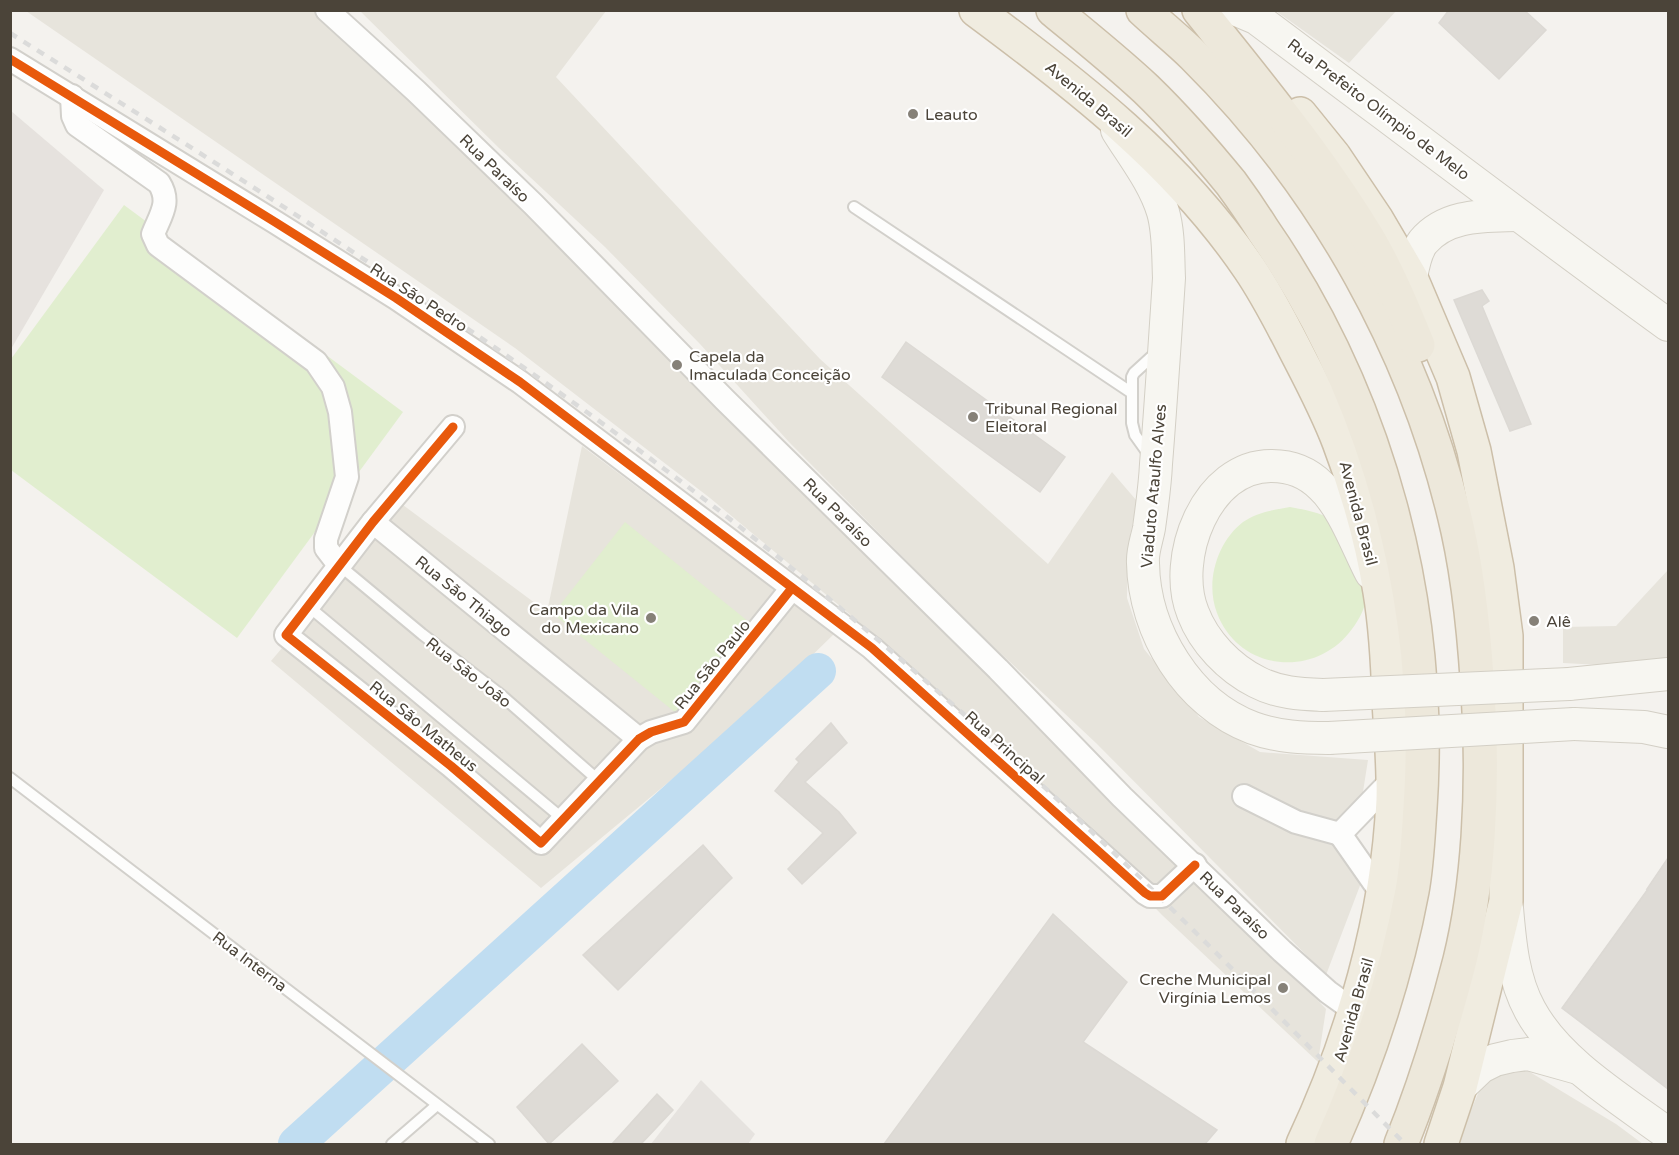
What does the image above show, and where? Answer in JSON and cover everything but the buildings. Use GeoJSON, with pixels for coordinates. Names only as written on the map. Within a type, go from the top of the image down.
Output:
{"type":"FeatureCollection","features":[{"type":"Feature","properties":{"kind":"highway","name":"Avenida Brasil"},"geometry":{"type":"LineString","coordinates":[[976,10],[1104,109],[1152,152],[1198,202],[1249,267],[1279,317],[1339,441],[1359,502],[1380,592],[1388,658],[1393,800],[1377,927],[1338,1062],[1303,1144]]}},
{"type":"Feature","properties":{"kind":"highway","name":"Avenida Brasil"},"geometry":{"type":"LineString","coordinates":[[1053,10],[1106,52],[1147,90],[1193,139],[1233,186],[1304,293],[1337,358],[1361,414],[1390,505],[1407,574],[1418,640],[1422,701],[1423,769],[1412,888],[1383,1011],[1364,1068],[1331,1144]]}},
{"type":"Feature","properties":{"kind":"highway"},"geometry":{"type":"LineString","coordinates":[[1143,10],[1193,54],[1231,94],[1294,172],[1345,247],[1371,294],[1397,348],[1422,409],[1445,478],[1459,534],[1472,610]]}},
{"type":"Feature","properties":{"kind":"highway"},"geometry":{"type":"LineString","coordinates":[[1199,10],[1283,115],[1335,187],[1373,247],[1399,298],[1423,355],[1452,463],[1477,661],[1480,743],[1479,810],[1472,885],[1460,958],[1416,1107],[1401,1144]]}},
{"type":"Feature","properties":{"kind":"highway"},"geometry":{"type":"LineString","coordinates":[[1199,10],[1251,59],[1334,156],[1377,220],[1411,278],[1453,377],[1486,504],[1506,636],[1506,901],[1460,1087],[1442,1144]]}},
{"type":"Feature","properties":{"kind":"main road","name":"Rua Prefeito Olímpio de Melo"},"geometry":{"type":"LineString","coordinates":[[1237,10],[1256,18],[1474,180],[1516,215],[1668,324]]}},
{"type":"Feature","properties":{"kind":"main road","name":"Viaduto Ataulfo Alves"},"geometry":{"type":"LineString","coordinates":[[1104,109],[1151,183],[1163,213],[1168,279],[1154,496],[1143,562],[1147,595],[1158,633],[1173,661],[1191,685],[1224,714],[1253,728],[1293,738],[1574,724],[1644,727],[1668,732]]}},
{"type":"Feature","properties":{"kind":"main road"},"geometry":{"type":"LineString","coordinates":[[1411,278],[1414,261],[1422,243],[1450,222],[1470,217],[1516,215]]}},
{"type":"Feature","properties":{"kind":"main road"},"geometry":{"type":"LineString","coordinates":[[1380,592],[1335,503],[1322,486],[1304,472],[1286,466],[1263,466],[1243,473],[1226,482],[1212,498],[1198,521],[1190,550],[1186,580],[1192,612],[1209,642],[1229,663],[1257,682],[1288,693],[1323,695],[1569,684],[1668,674]]}},
{"type":"Feature","properties":{"kind":"main road"},"geometry":{"type":"LineString","coordinates":[[1154,496],[1172,504],[1198,521]]}},
{"type":"Feature","properties":{"kind":"main road"},"geometry":{"type":"LineString","coordinates":[[1506,901],[1512,956],[1529,1009],[1540,1026],[1578,1068],[1668,1134]]}},
{"type":"Feature","properties":{"kind":"main road"},"geometry":{"type":"LineString","coordinates":[[1460,1087],[1481,1067],[1494,1060],[1512,1056],[1528,1054],[1578,1068]]}},
{"type":"Feature","properties":{"kind":"street","name":"Rua Paraíso"},"geometry":{"type":"LineString","coordinates":[[327,10],[416,91],[532,204],[734,409],[998,669],[1122,797],[1288,957],[1328,992],[1353,1010]]}},
{"type":"Feature","properties":{"kind":"street","name":"Rua São Pedro"},"geometry":{"type":"LineString","coordinates":[[10,59],[386,292],[513,377],[792,588]]}},
{"type":"Feature","properties":{"kind":"street"},"geometry":{"type":"LineString","coordinates":[[72,96],[73,116],[77,125],[159,183],[164,191],[166,202],[153,234],[158,245],[316,362],[333,387],[340,412],[348,477],[326,539],[326,548],[339,565]]}},
{"type":"Feature","properties":{"kind":"street"},"geometry":{"type":"LineString","coordinates":[[308,606],[373,522],[453,427]]}},
{"type":"Feature","properties":{"kind":"street","name":"Rua São Thiago"},"geometry":{"type":"LineString","coordinates":[[373,522],[639,739]]}},
{"type":"Feature","properties":{"kind":"street","name":"Rua Principal"},"geometry":{"type":"LineString","coordinates":[[792,588],[872,648],[1145,893],[1150,896],[1162,896],[1195,865]]}},
{"type":"Feature","properties":{"kind":"street","name":"Rua São Paulo"},"geometry":{"type":"LineString","coordinates":[[541,843],[639,739],[651,732],[684,722],[792,588]]}},
{"type":"Feature","properties":{"kind":"street","name":"Rua São Matheus"},"geometry":{"type":"LineString","coordinates":[[308,606],[286,635],[451,766],[541,843]]}},
{"type":"Feature","properties":{"kind":"street"},"geometry":{"type":"LineString","coordinates":[[1340,834],[1393,779]]}},
{"type":"Feature","properties":{"kind":"street"},"geometry":{"type":"LineString","coordinates":[[1244,796],[1296,822],[1340,834],[1382,894]]}},
{"type":"Feature","properties":{"kind":"lane"},"geometry":{"type":"LineString","coordinates":[[854,207],[1132,393]]}},
{"type":"Feature","properties":{"kind":"lane"},"geometry":{"type":"LineString","coordinates":[[1156,464],[1135,435],[1132,423],[1132,393],[1134,373],[1164,346]]}},
{"type":"Feature","properties":{"kind":"lane","name":"Rua São João"},"geometry":{"type":"LineString","coordinates":[[339,565],[422,634],[501,695],[598,780]]}},
{"type":"Feature","properties":{"kind":"lane"},"geometry":{"type":"LineString","coordinates":[[308,606],[563,819]]}},
{"type":"Feature","properties":{"kind":"lane","name":"Rua Interna"},"geometry":{"type":"LineString","coordinates":[[10,778],[489,1144]]}},
{"type":"Feature","properties":{"kind":"lane"},"geometry":{"type":"LineString","coordinates":[[392,1144],[437,1105]]}},
{"type":"Feature","properties":{"kind":"shaded area"},"geometry":{"type":"Polygon","coordinates":[[[26,11],[323,11],[1239,919],[1326,1009],[1318,1062],[1162,915],[1008,757],[895,652],[710,498],[515,348],[26,11]]]}},
{"type":"Feature","properties":{"kind":"shaded area"},"geometry":{"type":"Polygon","coordinates":[[[360,11],[606,11],[556,77],[820,359],[1048,564],[1112,472],[1137,501],[1128,546],[1127,598],[1144,649],[1199,717],[1260,752],[1368,760],[1362,798],[1324,832],[1361,883],[1326,975],[1096,743],[960,615],[789,442],[700,344],[605,247],[499,148],[360,11]]]}},
{"type":"Feature","properties":{"kind":"shaded area"},"geometry":{"type":"Polygon","coordinates":[[[1276,11],[1396,11],[1349,63],[1276,11]]]}},
{"type":"Feature","properties":{"kind":"shaded area"},"geometry":{"type":"Polygon","coordinates":[[[11,111],[104,190],[11,349],[11,111]]]}},
{"type":"Feature","properties":{"kind":"shaded area"},"geometry":{"type":"Polygon","coordinates":[[[582,446],[834,634],[706,759],[682,771],[541,888],[271,661],[403,505],[547,612],[582,446]]]}},
{"type":"Feature","properties":{"kind":"shaded area"},"geometry":{"type":"Polygon","coordinates":[[[1668,570],[1668,659],[1601,665],[1563,663],[1563,627],[1616,626],[1668,570]]]}},
{"type":"Feature","properties":{"kind":"shaded area"},"geometry":{"type":"Polygon","coordinates":[[[1520,1066],[1616,1124],[1643,1144],[1457,1144],[1482,1084],[1495,1073],[1520,1066]]]}},
{"type":"Feature","properties":{"kind":"shaded area"},"geometry":{"type":"Polygon","coordinates":[[[701,1080],[755,1134],[748,1144],[651,1144],[701,1080]]]}},
{"type":"Feature","properties":{"kind":"green space"},"geometry":{"type":"Polygon","coordinates":[[[124,205],[403,412],[237,638],[11,470],[11,359],[124,205]]]}},
{"type":"Feature","properties":{"kind":"green space"},"geometry":{"type":"Polygon","coordinates":[[[1290,507],[1321,515],[1337,524],[1366,592],[1366,600],[1357,622],[1337,645],[1319,656],[1299,661],[1279,662],[1260,657],[1242,647],[1228,633],[1217,613],[1212,589],[1220,551],[1234,530],[1243,522],[1260,514],[1290,507]]]}},
{"type":"Feature","properties":{"kind":"green space","name":"Campo da Vila do Mexicano"},"geometry":{"type":"Polygon","coordinates":[[[625,522],[749,622],[676,713],[553,614],[625,522]]]}},
{"type":"Feature","properties":{"kind":"waterway"},"geometry":{"type":"LineString","coordinates":[[296,1144],[818,671]]}},
{"type":"Feature","properties":{"kind":"railway"},"geometry":{"type":"LineString","coordinates":[[10,33],[419,296],[618,434],[715,507],[810,583],[954,705],[1024,768],[1212,948],[1405,1144]]}},
{"type":"Feature","properties":{"kind":"cycle path"},"geometry":{"type":"LineString","coordinates":[[10,59],[396,298],[520,382],[872,648],[1145,893],[1150,896],[1162,896],[1195,865]]}},
{"type":"Feature","properties":{"kind":"cycle path"},"geometry":{"type":"LineString","coordinates":[[453,427],[373,522],[286,635],[451,766],[541,843],[639,739],[651,732],[684,722],[792,588]]}},
{"type":"Feature","properties":{"kind":"place","name":"Leauto"},"geometry":{"type":"Point","coordinates":[913,114]}},
{"type":"Feature","properties":{"kind":"place","name":"Capela da Imaculada Conceição"},"geometry":{"type":"Point","coordinates":[677,365]}},
{"type":"Feature","properties":{"kind":"place","name":"Tribunal Regional Eleitoral"},"geometry":{"type":"Point","coordinates":[973,417]}},
{"type":"Feature","properties":{"kind":"place","name":"Campo da Vila do Mexicano"},"geometry":{"type":"Point","coordinates":[651,618]}},
{"type":"Feature","properties":{"kind":"place","name":"Alê"},"geometry":{"type":"Point","coordinates":[1534,621]}},
{"type":"Feature","properties":{"kind":"place","name":"Creche Municipal Virgínia Lemos"},"geometry":{"type":"Point","coordinates":[1283,988]}}]}
